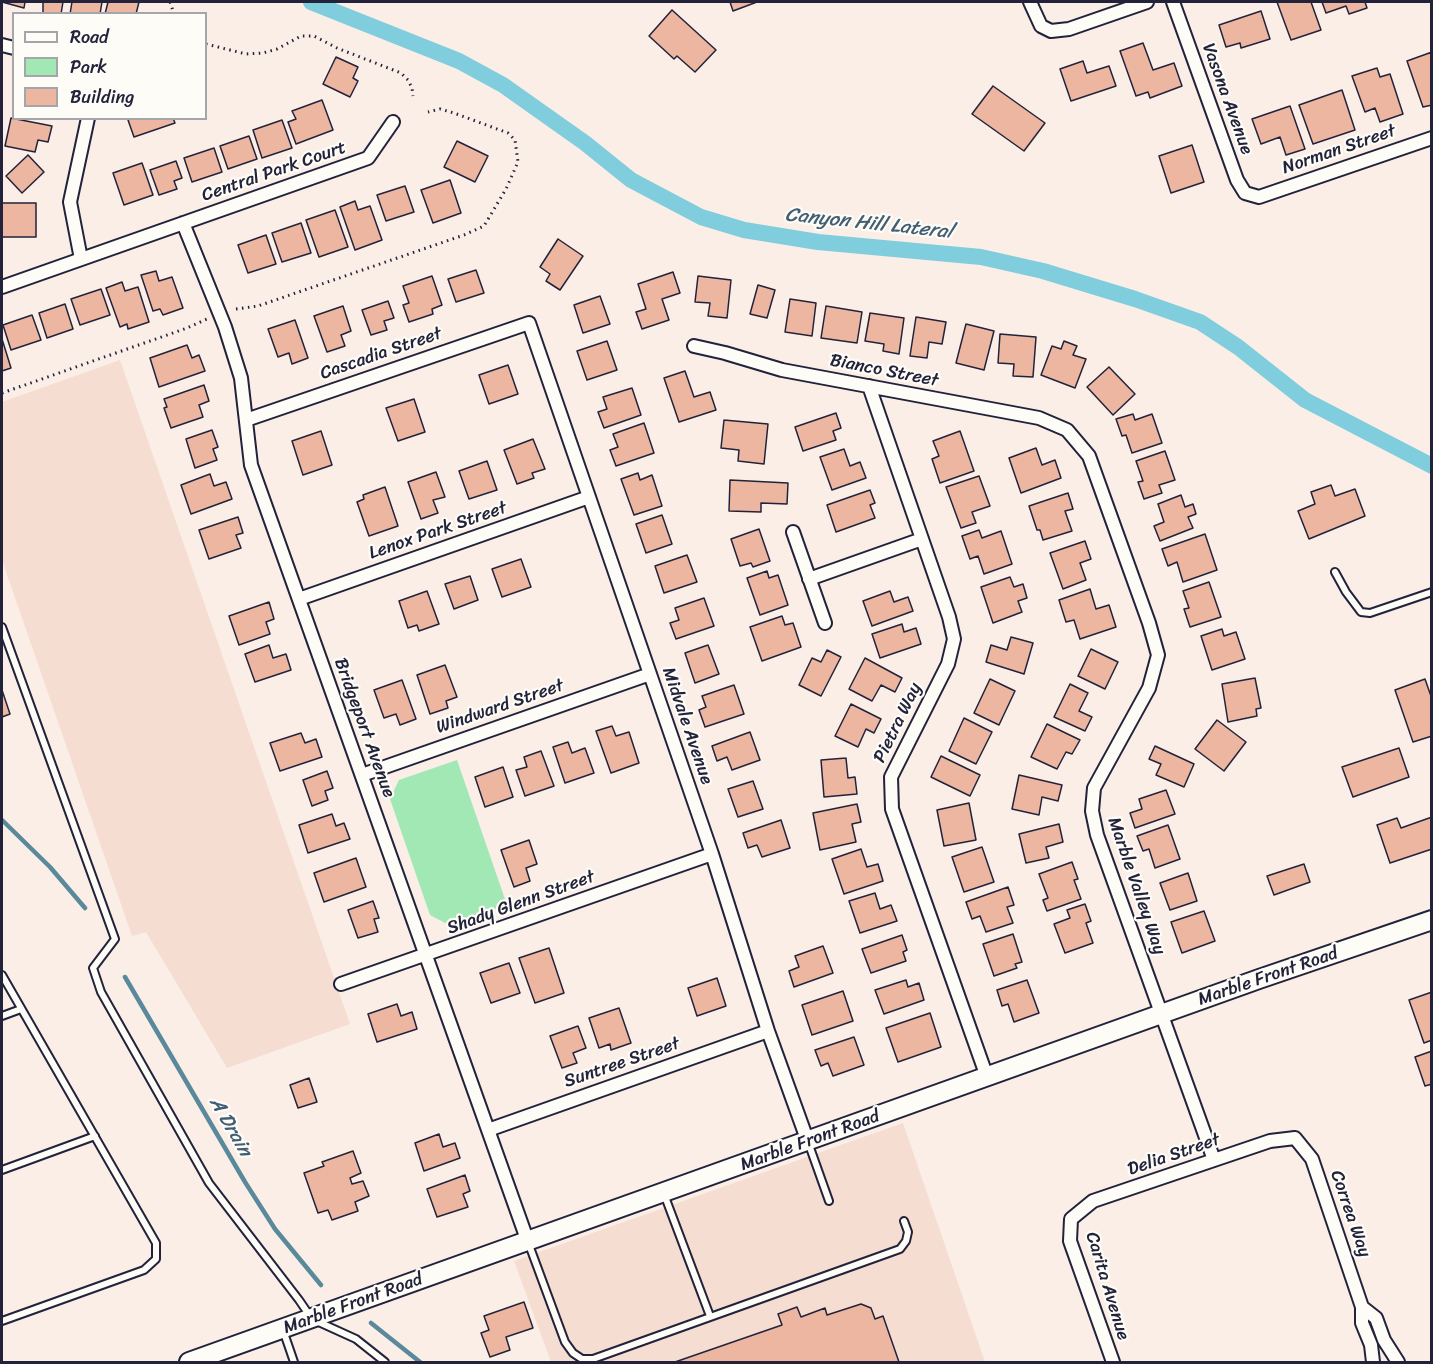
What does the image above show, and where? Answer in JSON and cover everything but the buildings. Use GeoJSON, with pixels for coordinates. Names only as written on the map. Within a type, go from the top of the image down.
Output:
{"type":"FeatureCollection","features":[{"type":"Feature","properties":{"kind":"street"},"geometry":{"type":"LineString","coordinates":[[1030,2],[1041,26],[1051,31],[1070,29],[1146,2]]}},
{"type":"Feature","properties":{"kind":"street","name":"Vasona Avenue"},"geometry":{"type":"LineString","coordinates":[[1173,2],[1237,180],[1245,193],[1259,197]]}},
{"type":"Feature","properties":{"kind":"street"},"geometry":{"type":"LineString","coordinates":[[81,259],[70,202],[88,120]]}},
{"type":"Feature","properties":{"kind":"street","name":"Central Park Court"},"geometry":{"type":"LineString","coordinates":[[2,287],[368,158],[393,122]]}},
{"type":"Feature","properties":{"kind":"street","name":"Norman Street"},"geometry":{"type":"LineString","coordinates":[[1259,197],[1431,138]]}},
{"type":"Feature","properties":{"kind":"street","name":"Bridgeport Avenue"},"geometry":{"type":"LineString","coordinates":[[183,223],[225,327],[241,378],[251,465],[528,1242]]}},
{"type":"Feature","properties":{"kind":"street","name":"Cascadia Street"},"geometry":{"type":"LineString","coordinates":[[246,420],[529,323]]}},
{"type":"Feature","properties":{"kind":"street","name":"Midvale Avenue"},"geometry":{"type":"LineString","coordinates":[[529,323],[712,854],[768,1031],[808,1142]]}},
{"type":"Feature","properties":{"kind":"street","name":"Bianco Street"},"geometry":{"type":"LineString","coordinates":[[694,346],[782,370],[1039,418],[1067,430]]}},
{"type":"Feature","properties":{"kind":"street","name":"Pietra Way"},"geometry":{"type":"LineString","coordinates":[[869,387],[949,617],[954,639],[948,664],[891,777],[892,809],[987,1077]]}},
{"type":"Feature","properties":{"kind":"street","name":"Marble Valley Way"},"geometry":{"type":"LineString","coordinates":[[1067,430],[1089,456],[1149,623],[1158,655],[1149,688],[1094,788],[1092,810],[1096,835],[1214,1160]]}},
{"type":"Feature","properties":{"kind":"street","name":"Lenox Park Street"},"geometry":{"type":"LineString","coordinates":[[298,599],[589,497]]}},
{"type":"Feature","properties":{"kind":"street"},"geometry":{"type":"LineString","coordinates":[[793,532],[825,623]]}},
{"type":"Feature","properties":{"kind":"street"},"geometry":{"type":"LineString","coordinates":[[809,579],[922,539]]}},
{"type":"Feature","properties":{"kind":"street","name":"Windward Street"},"geometry":{"type":"LineString","coordinates":[[362,775],[650,674]]}},
{"type":"Feature","properties":{"kind":"street","name":"Shady Glenn Street"},"geometry":{"type":"LineString","coordinates":[[341,984],[712,854]]}},
{"type":"Feature","properties":{"kind":"street","name":"Marble Front Road"},"geometry":{"type":"LineString","coordinates":[[189,1362],[1431,920]]}},
{"type":"Feature","properties":{"kind":"street","name":"Suntree Street"},"geometry":{"type":"LineString","coordinates":[[488,1130],[768,1031]]}},
{"type":"Feature","properties":{"kind":"street","name":"Delia Street"},"geometry":{"type":"LineString","coordinates":[[1071,1219],[1093,1202],[1270,1141],[1294,1138]]}},
{"type":"Feature","properties":{"kind":"street","name":"Correa Way"},"geometry":{"type":"LineString","coordinates":[[1294,1138],[1312,1160],[1362,1307],[1362,1323],[1371,1345],[1373,1362]]}},
{"type":"Feature","properties":{"kind":"street","name":"Carita Avenue"},"geometry":{"type":"LineString","coordinates":[[1071,1219],[1070,1241],[1113,1362]]}},
{"type":"Feature","properties":{"kind":"street","name":"Correa Way"},"geometry":{"type":"LineString","coordinates":[[1362,1307],[1376,1318],[1384,1340],[1398,1362]]}},
{"type":"Feature","properties":{"kind":"lane"},"geometry":{"type":"LineString","coordinates":[[1335,572],[1361,612],[1370,613],[1431,592]]}},
{"type":"Feature","properties":{"kind":"lane"},"geometry":{"type":"LineString","coordinates":[[2,627],[115,939],[93,968],[101,992],[209,1183],[312,1319],[356,1339],[385,1362]]}},
{"type":"Feature","properties":{"kind":"lane"},"geometry":{"type":"LineString","coordinates":[[2,975],[156,1243],[156,1259],[144,1270],[2,1321]]}},
{"type":"Feature","properties":{"kind":"lane"},"geometry":{"type":"LineString","coordinates":[[2,1016],[21,1009]]}},
{"type":"Feature","properties":{"kind":"lane"},"geometry":{"type":"LineString","coordinates":[[2,1170],[95,1136]]}},
{"type":"Feature","properties":{"kind":"lane"},"geometry":{"type":"LineString","coordinates":[[808,1142],[829,1201]]}},
{"type":"Feature","properties":{"kind":"lane"},"geometry":{"type":"LineString","coordinates":[[664,1193],[710,1316]]}},
{"type":"Feature","properties":{"kind":"lane"},"geometry":{"type":"LineString","coordinates":[[528,1242],[566,1342],[573,1353],[582,1359],[593,1359],[900,1249],[906,1241],[908,1232],[904,1221]]}},
{"type":"Feature","properties":{"kind":"lane"},"geometry":{"type":"LineString","coordinates":[[283,1329],[294,1362]]}},
{"type":"Feature","properties":{"kind":"path"},"geometry":{"type":"LineString","coordinates":[[207,44],[246,54],[263,53],[277,49],[301,36],[314,36],[337,48],[401,73],[408,80],[413,96]]}},
{"type":"Feature","properties":{"kind":"path"},"geometry":{"type":"LineString","coordinates":[[236,309],[258,306],[484,226],[506,189],[518,162],[515,140],[508,133],[454,113],[440,109],[428,112]]}},
{"type":"Feature","properties":{"kind":"path"},"geometry":{"type":"LineString","coordinates":[[2,393],[188,328],[207,319]]}},
{"type":"Feature","properties":{"kind":"shaded area"},"geometry":{"type":"Polygon","coordinates":[[[120,360],[350,1024],[227,1068],[146,932],[132,936],[2,560],[2,402],[120,360]]]}},
{"type":"Feature","properties":{"kind":"shaded area"},"geometry":{"type":"Polygon","coordinates":[[[903,1123],[985,1362],[551,1362],[514,1261],[903,1123]]]}},
{"type":"Feature","properties":{"kind":"green space"},"geometry":{"type":"Polygon","coordinates":[[[457,760],[507,905],[449,925],[430,915],[390,799],[399,780],[457,760]]]}},
{"type":"Feature","properties":{"kind":"waterway","name":"Canyon Hill Lateral"},"geometry":{"type":"LineString","coordinates":[[311,2],[459,61],[503,85],[585,143],[631,180],[701,217],[744,230],[818,242],[981,257],[1043,271],[1135,299],[1200,322],[1238,347],[1305,400],[1432,466]]}},
{"type":"Feature","properties":{"kind":"waterway","name":"A Drain"},"geometry":{"type":"LineString","coordinates":[[2,820],[50,867],[85,908]]}},
{"type":"Feature","properties":{"kind":"waterway","name":"A Drain"},"geometry":{"type":"LineString","coordinates":[[125,977],[245,1182],[275,1229],[321,1285]]}},
{"type":"Feature","properties":{"kind":"waterway","name":"A Drain"},"geometry":{"type":"LineString","coordinates":[[371,1323],[420,1362]]}}]}
